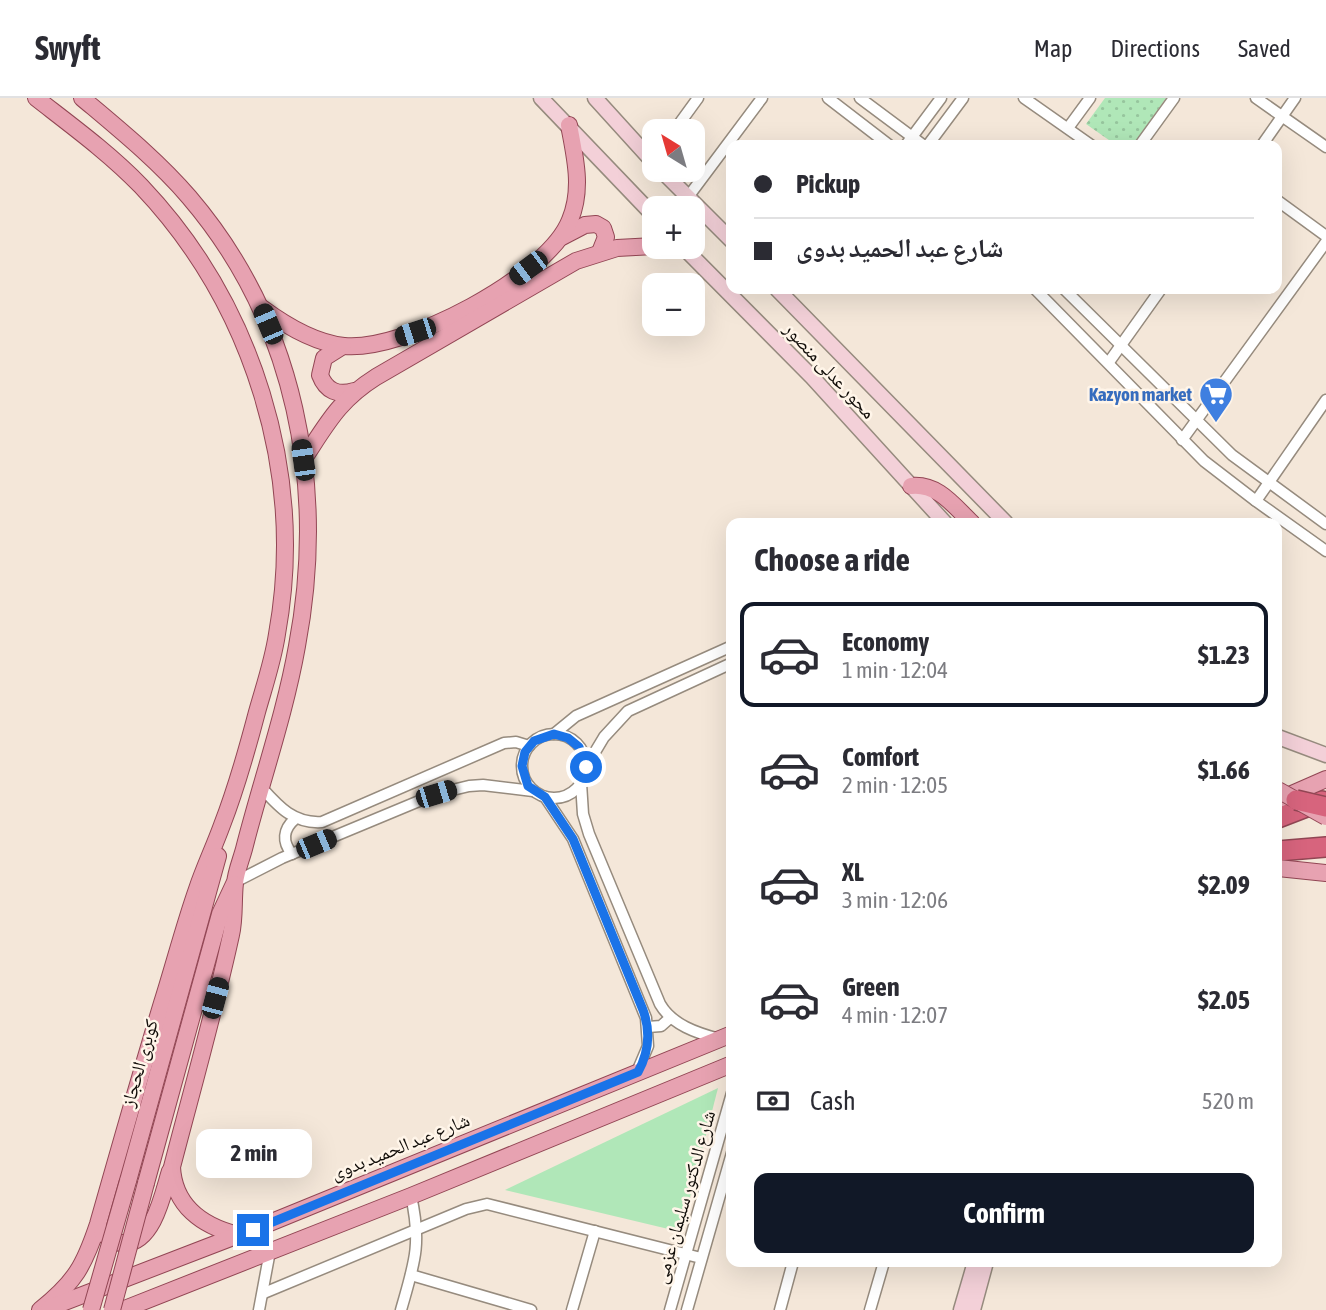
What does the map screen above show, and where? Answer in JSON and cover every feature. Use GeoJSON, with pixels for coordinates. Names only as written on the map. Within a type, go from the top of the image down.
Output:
{"type":"FeatureCollection","features":[{"type":"Feature","properties":{"kind":"highway"},"geometry":{"type":"LineString","coordinates":[[1282,816],[1326,799]]}},
{"type":"Feature","properties":{"kind":"highway"},"geometry":{"type":"LineString","coordinates":[[1287,800],[1326,807]]}},
{"type":"Feature","properties":{"kind":"highway"},"geometry":{"type":"LineString","coordinates":[[1282,825],[1326,815]]}},
{"type":"Feature","properties":{"kind":"highway"},"geometry":{"type":"LineString","coordinates":[[1282,851],[1326,847]]}},
{"type":"Feature","properties":{"kind":"main road"},"geometry":{"type":"LineString","coordinates":[[36,98],[115,161],[139,184],[203,263],[249,353],[269,418],[276,451],[285,548],[281,607],[271,663],[222,826],[191,906],[98,1224],[78,1273],[42,1310]]}},
{"type":"Feature","properties":{"kind":"main road"},"geometry":{"type":"LineString","coordinates":[[82,98],[149,155],[190,198],[226,247],[261,307],[286,372],[297,419],[309,531],[302,618],[291,677],[235,883],[232,934],[172,1167],[149,1229],[140,1239],[128,1243],[116,1242],[105,1236],[98,1224]]}},
{"type":"Feature","properties":{"kind":"main road"},"geometry":{"type":"LineString","coordinates":[[541,98],[642,203]]}},
{"type":"Feature","properties":{"kind":"main road"},"geometry":{"type":"LineString","coordinates":[[595,98],[642,148]]}},
{"type":"Feature","properties":{"kind":"main road"},"geometry":{"type":"LineString","coordinates":[[562,237],[574,209],[578,184],[569,125]]}},
{"type":"Feature","properties":{"kind":"main road"},"geometry":{"type":"LineString","coordinates":[[674,182],[687,196]]}},
{"type":"Feature","properties":{"kind":"main road"},"geometry":{"type":"LineString","coordinates":[[705,214],[726,235]]}},
{"type":"Feature","properties":{"kind":"main road"},"geometry":{"type":"LineString","coordinates":[[261,307],[300,331],[343,346],[369,345],[437,324],[459,313],[518,276],[545,255],[562,237],[585,225],[596,224],[603,228],[606,237],[600,252]]}},
{"type":"Feature","properties":{"kind":"main road"},"geometry":{"type":"LineString","coordinates":[[303,460],[330,418],[354,391],[565,267],[600,252],[642,246]]}},
{"type":"Feature","properties":{"kind":"main road","name":"محور عدلى منصور"},"geometry":{"type":"LineString","coordinates":[[695,259],[726,290]]}},
{"type":"Feature","properties":{"kind":"main road","name":"محور عدلى منصور"},"geometry":{"type":"LineString","coordinates":[[730,294],[812,377],[940,518]]}},
{"type":"Feature","properties":{"kind":"main road","name":"محور عدلى منصور"},"geometry":{"type":"LineString","coordinates":[[783,294],[1001,518]]}},
{"type":"Feature","properties":{"kind":"main road"},"geometry":{"type":"LineString","coordinates":[[343,346],[324,358],[320,374],[323,383],[337,393],[354,391]]}},
{"type":"Feature","properties":{"kind":"main road"},"geometry":{"type":"LineString","coordinates":[[911,486],[923,485],[939,492],[967,518]]}},
{"type":"Feature","properties":{"kind":"main road"},"geometry":{"type":"LineString","coordinates":[[1282,738],[1326,755]]}},
{"type":"Feature","properties":{"kind":"main road"},"geometry":{"type":"LineString","coordinates":[[1287,800],[1326,779]]}},
{"type":"Feature","properties":{"kind":"main road"},"geometry":{"type":"LineString","coordinates":[[1287,800],[1326,815]]}},
{"type":"Feature","properties":{"kind":"main road","name":"كوبرى الحجاز"},"geometry":{"type":"LineString","coordinates":[[91,1310],[215,872],[222,826]]}},
{"type":"Feature","properties":{"kind":"main road"},"geometry":{"type":"LineString","coordinates":[[1282,868],[1326,873]]}},
{"type":"Feature","properties":{"kind":"main road","name":"كوبرى الحجاز"},"geometry":{"type":"LineString","coordinates":[[112,1310],[223,905],[235,883]]}},
{"type":"Feature","properties":{"kind":"main road","name":"شارع عبد الحميد بدوى"},"geometry":{"type":"LineString","coordinates":[[42,1310],[238,1236],[725,1037]]}},
{"type":"Feature","properties":{"kind":"main road"},"geometry":{"type":"LineString","coordinates":[[122,1310],[411,1196],[726,1066]]}},
{"type":"Feature","properties":{"kind":"main road"},"geometry":{"type":"LineString","coordinates":[[172,1167],[177,1192],[189,1211],[207,1224],[238,1236]]}},
{"type":"Feature","properties":{"kind":"main road"},"geometry":{"type":"LineString","coordinates":[[961,1310],[974,1267]]}},
{"type":"Feature","properties":{"kind":"main road"},"geometry":{"type":"LineString","coordinates":[[973,1310],[985,1267]]}},
{"type":"Feature","properties":{"kind":"main road"},"geometry":{"type":"LineString","coordinates":[[156,1310],[177,1287]]}},
{"type":"Feature","properties":{"kind":"street"},"geometry":{"type":"LineString","coordinates":[[683,119],[698,98]]}},
{"type":"Feature","properties":{"kind":"street"},"geometry":{"type":"LineString","coordinates":[[731,140],[762,98]]}},
{"type":"Feature","properties":{"kind":"street"},"geometry":{"type":"LineString","coordinates":[[828,98],[883,140]]}},
{"type":"Feature","properties":{"kind":"street"},"geometry":{"type":"LineString","coordinates":[[860,98],[909,140]]}},
{"type":"Feature","properties":{"kind":"street"},"geometry":{"type":"LineString","coordinates":[[911,140],[941,98]]}},
{"type":"Feature","properties":{"kind":"street"},"geometry":{"type":"LineString","coordinates":[[929,140],[963,98]]}},
{"type":"Feature","properties":{"kind":"street"},"geometry":{"type":"LineString","coordinates":[[1024,98],[1084,140]]}},
{"type":"Feature","properties":{"kind":"street"},"geometry":{"type":"LineString","coordinates":[[1068,128],[1090,98]]}},
{"type":"Feature","properties":{"kind":"street"},"geometry":{"type":"LineString","coordinates":[[1144,140],[1174,98]]}},
{"type":"Feature","properties":{"kind":"street"},"geometry":{"type":"LineString","coordinates":[[1256,98],[1326,147]]}},
{"type":"Feature","properties":{"kind":"street"},"geometry":{"type":"LineString","coordinates":[[1265,140],[1295,98]]}},
{"type":"Feature","properties":{"kind":"street"},"geometry":{"type":"LineString","coordinates":[[689,196],[726,146]]}},
{"type":"Feature","properties":{"kind":"street"},"geometry":{"type":"LineString","coordinates":[[1282,204],[1326,236]]}},
{"type":"Feature","properties":{"kind":"street"},"geometry":{"type":"LineString","coordinates":[[1182,440],[1326,242]]}},
{"type":"Feature","properties":{"kind":"street"},"geometry":{"type":"LineString","coordinates":[[1040,294],[1182,440],[1226,480],[1280,518]]}},
{"type":"Feature","properties":{"kind":"street"},"geometry":{"type":"LineString","coordinates":[[1069,294],[1197,422],[1248,468],[1326,524]]}},
{"type":"Feature","properties":{"kind":"street"},"geometry":{"type":"LineString","coordinates":[[1109,362],[1158,294]]}},
{"type":"Feature","properties":{"kind":"street"},"geometry":{"type":"LineString","coordinates":[[1256,501],[1326,400]]}},
{"type":"Feature","properties":{"kind":"street"},"geometry":{"type":"LineString","coordinates":[[1282,520],[1326,551]]}},
{"type":"Feature","properties":{"kind":"street"},"geometry":{"type":"LineString","coordinates":[[533,791],[524,780],[522,766],[529,746],[540,737],[554,734],[576,716],[726,649]]}},
{"type":"Feature","properties":{"kind":"street"},"geometry":{"type":"LineString","coordinates":[[725,1037],[694,1031],[670,1018],[657,998],[589,834],[582,804],[581,783],[586,767],[604,737],[628,711],[726,666]]}},
{"type":"Feature","properties":{"kind":"street"},"geometry":{"type":"LineString","coordinates":[[554,734],[568,738],[579,747],[586,767]]}},
{"type":"Feature","properties":{"kind":"street"},"geometry":{"type":"LineString","coordinates":[[260,786],[295,819],[315,822],[329,820],[505,743],[516,742],[529,746]]}},
{"type":"Feature","properties":{"kind":"street"},"geometry":{"type":"LineString","coordinates":[[235,883],[292,853],[451,790],[483,785],[533,791],[545,797],[565,796],[581,783]]}},
{"type":"Feature","properties":{"kind":"street"},"geometry":{"type":"LineString","coordinates":[[545,797],[573,839],[643,1010],[648,1027],[648,1046],[638,1072]]}},
{"type":"Feature","properties":{"kind":"street"},"geometry":{"type":"LineString","coordinates":[[292,853],[285,842],[285,835],[286,829],[295,819]]}},
{"type":"Feature","properties":{"kind":"street"},"geometry":{"type":"LineString","coordinates":[[648,1027],[661,1026],[670,1018]]}},
{"type":"Feature","properties":{"kind":"street","name":"شارع الدكتور سليمان عزمى"},"geometry":{"type":"LineString","coordinates":[[670,1310],[726,1114]]}},
{"type":"Feature","properties":{"kind":"street","name":"شارع الدكتور سليمان عزمى"},"geometry":{"type":"LineString","coordinates":[[687,1310],[726,1173]]}},
{"type":"Feature","properties":{"kind":"street"},"geometry":{"type":"LineString","coordinates":[[401,1310],[411,1275],[418,1230],[411,1196]]}},
{"type":"Feature","properties":{"kind":"street"},"geometry":{"type":"LineString","coordinates":[[264,1293],[466,1209],[487,1204],[701,1258]]}},
{"type":"Feature","properties":{"kind":"street"},"geometry":{"type":"LineString","coordinates":[[572,1310],[595,1231]]}},
{"type":"Feature","properties":{"kind":"street"},"geometry":{"type":"LineString","coordinates":[[259,1310],[270,1251]]}},
{"type":"Feature","properties":{"kind":"street"},"geometry":{"type":"LineString","coordinates":[[780,1310],[792,1267]]}},
{"type":"Feature","properties":{"kind":"street"},"geometry":{"type":"LineString","coordinates":[[870,1310],[883,1267]]}},
{"type":"Feature","properties":{"kind":"street"},"geometry":{"type":"LineString","coordinates":[[411,1275],[496,1305],[531,1310]]}},
{"type":"Feature","properties":{"kind":"green space"},"geometry":{"type":"Polygon","coordinates":[[[1105,98],[1166,98],[1137,140],[1109,140],[1086,124],[1105,98]]]}},
{"type":"Feature","properties":{"kind":"green space"},"geometry":{"type":"Polygon","coordinates":[[[718,1088],[681,1232],[505,1190],[718,1088]]]}},
{"type":"Feature","properties":{"kind":"place","name":"Kazyon market"},"geometry":{"type":"Point","coordinates":[1216,424]}},
{"type":"Feature","properties":{"kind":"route"},"geometry":{"type":"LineString","coordinates":[[253,1230],[638,1072],[646,1055],[649,1036],[643,1010],[573,839],[545,797],[528,786],[522,773],[523,759],[529,746],[540,737],[554,734],[568,738],[579,747],[586,767]]}}]}
